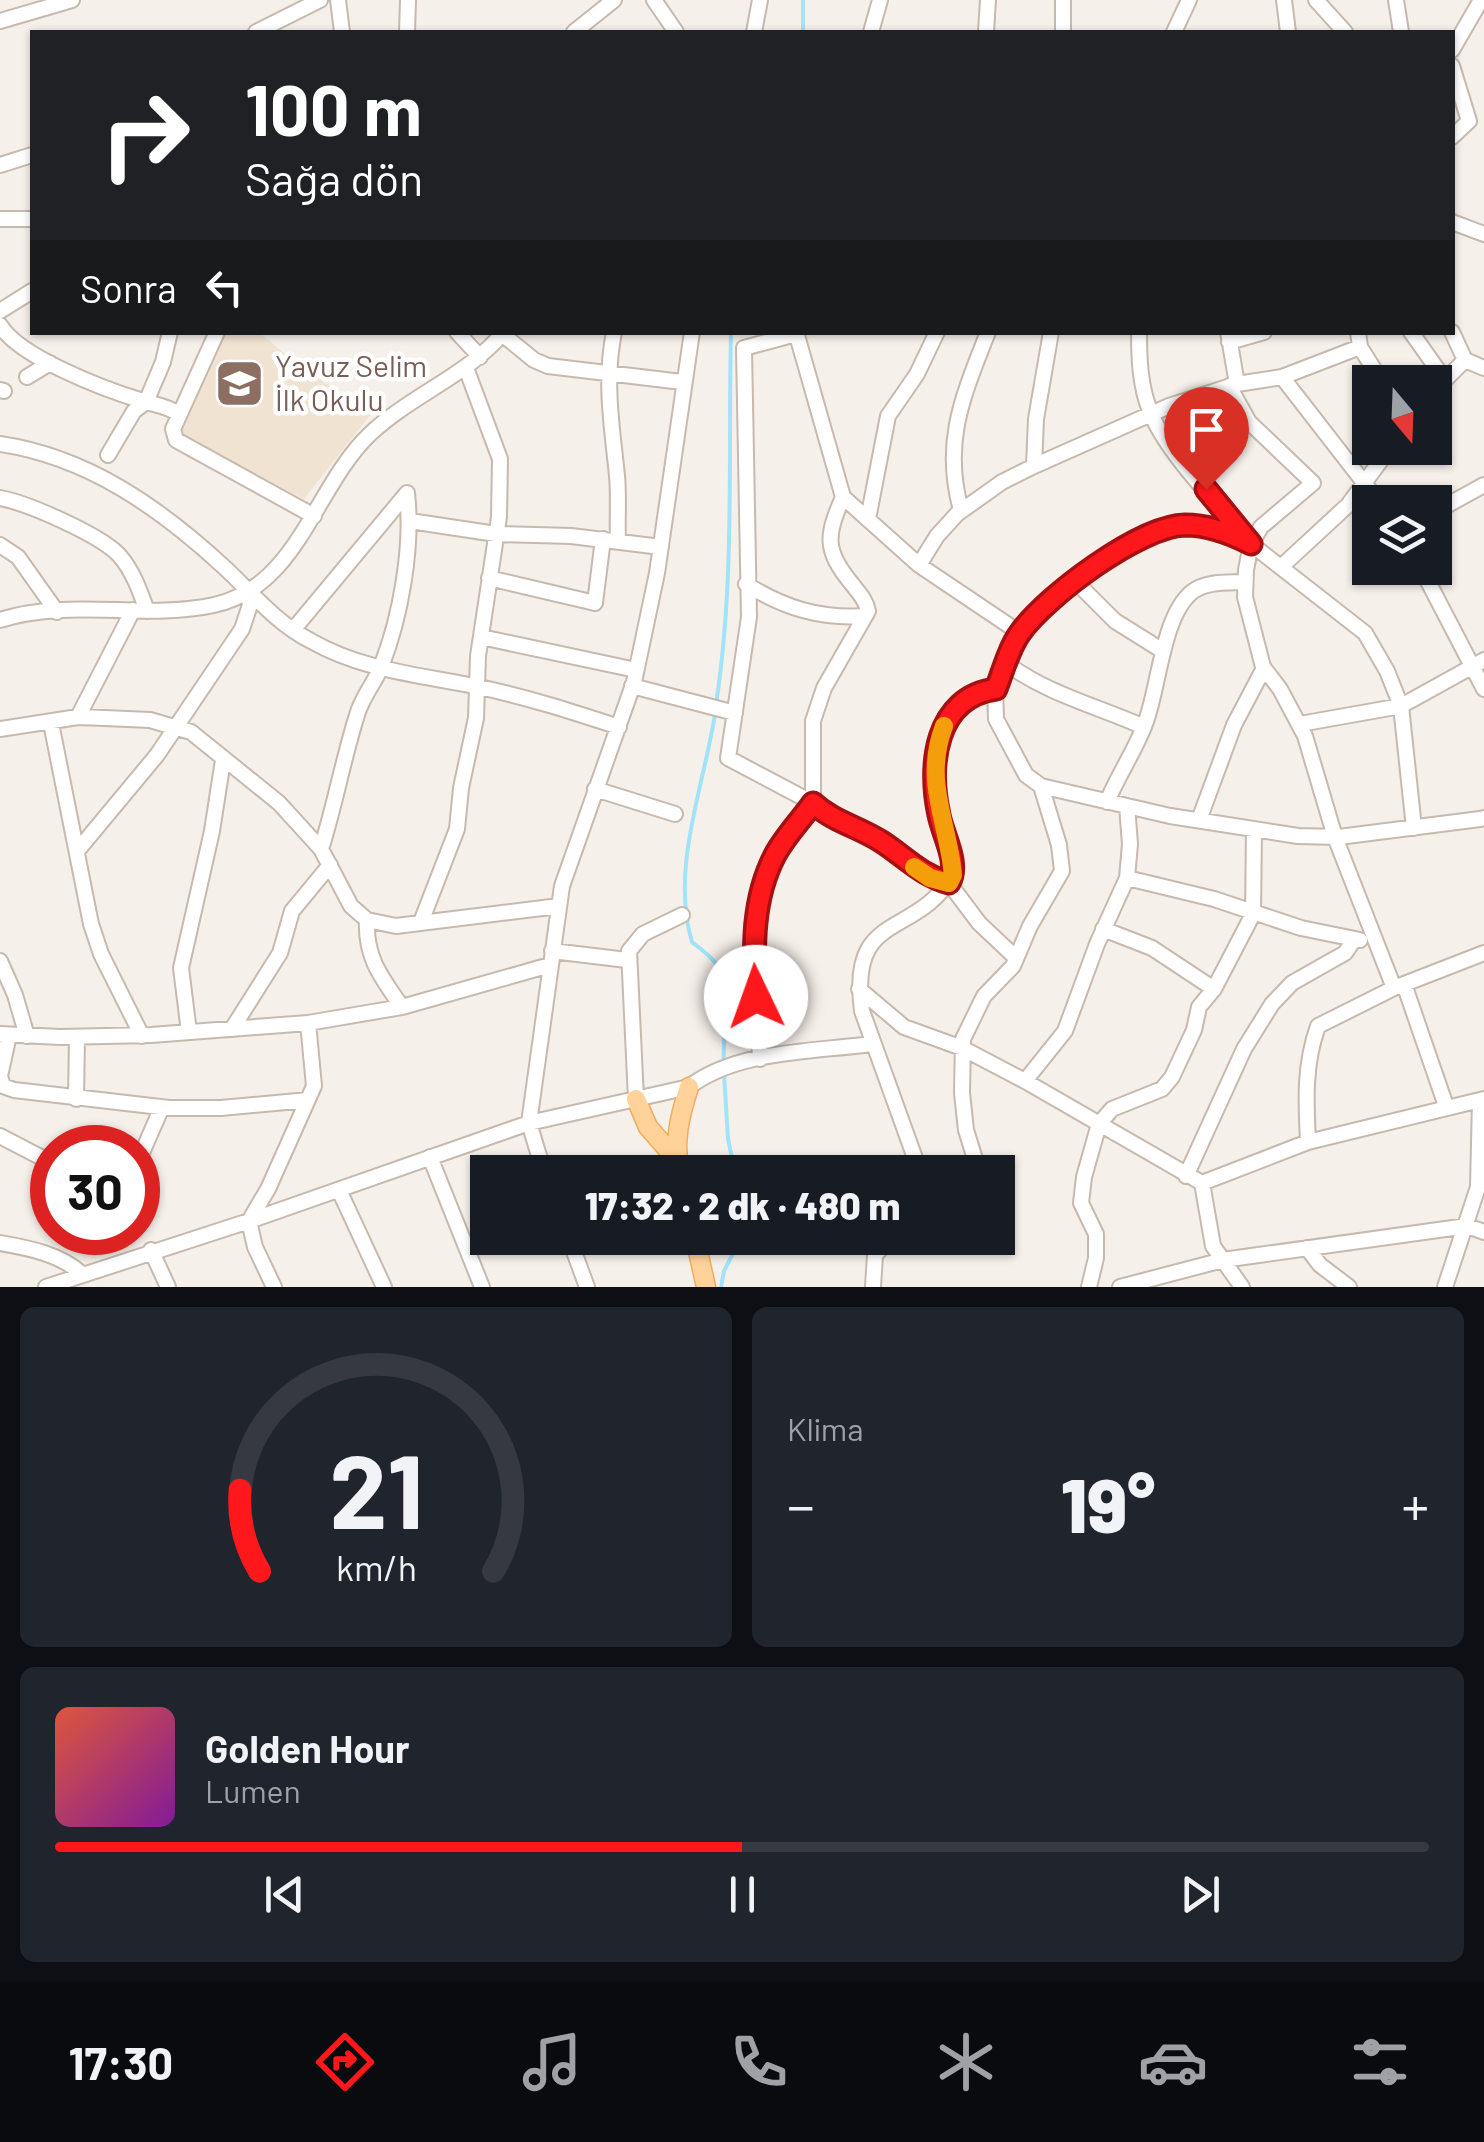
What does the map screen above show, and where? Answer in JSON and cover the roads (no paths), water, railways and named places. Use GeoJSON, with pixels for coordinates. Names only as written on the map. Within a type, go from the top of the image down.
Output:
{"type":"FeatureCollection","features":[{"type":"Feature","properties":{"kind":"main road"},"geometry":{"type":"LineString","coordinates":[[678,1155],[679,1118],[695,1082]]}},
{"type":"Feature","properties":{"kind":"main road"},"geometry":{"type":"LineString","coordinates":[[636,1099],[648,1126],[670,1155]]}},
{"type":"Feature","properties":{"kind":"main road"},"geometry":{"type":"LineString","coordinates":[[698,1255],[706,1287]]}},
{"type":"Feature","properties":{"kind":"street"},"geometry":{"type":"LineString","coordinates":[[0,22],[72,0]]}},
{"type":"Feature","properties":{"kind":"street"},"geometry":{"type":"LineString","coordinates":[[264,30],[320,0]]}},
{"type":"Feature","properties":{"kind":"street"},"geometry":{"type":"LineString","coordinates":[[338,0],[342,30]]}},
{"type":"Feature","properties":{"kind":"street"},"geometry":{"type":"LineString","coordinates":[[407,30],[408,0]]}},
{"type":"Feature","properties":{"kind":"street"},"geometry":{"type":"LineString","coordinates":[[576,30],[614,0]]}},
{"type":"Feature","properties":{"kind":"street"},"geometry":{"type":"LineString","coordinates":[[654,0],[675,30]]}},
{"type":"Feature","properties":{"kind":"street"},"geometry":{"type":"LineString","coordinates":[[754,30],[760,0]]}},
{"type":"Feature","properties":{"kind":"street"},"geometry":{"type":"LineString","coordinates":[[872,30],[880,0]]}},
{"type":"Feature","properties":{"kind":"street"},"geometry":{"type":"LineString","coordinates":[[986,30],[988,0]]}},
{"type":"Feature","properties":{"kind":"street"},"geometry":{"type":"LineString","coordinates":[[1063,0],[1063,30]]}},
{"type":"Feature","properties":{"kind":"street"},"geometry":{"type":"LineString","coordinates":[[1175,30],[1189,0]]}},
{"type":"Feature","properties":{"kind":"street"},"geometry":{"type":"LineString","coordinates":[[1284,0],[1288,30]]}},
{"type":"Feature","properties":{"kind":"street"},"geometry":{"type":"LineString","coordinates":[[1316,0],[1343,30]]}},
{"type":"Feature","properties":{"kind":"street"},"geometry":{"type":"LineString","coordinates":[[1396,0],[1400,30]]}},
{"type":"Feature","properties":{"kind":"street"},"geometry":{"type":"LineString","coordinates":[[1455,45],[1480,0]]}},
{"type":"Feature","properties":{"kind":"street"},"geometry":{"type":"LineString","coordinates":[[1455,76],[1469,121],[1455,134]]}},
{"type":"Feature","properties":{"kind":"street"},"geometry":{"type":"LineString","coordinates":[[0,164],[30,156]]}},
{"type":"Feature","properties":{"kind":"street"},"geometry":{"type":"LineString","coordinates":[[0,219],[30,219]]}},
{"type":"Feature","properties":{"kind":"street"},"geometry":{"type":"LineString","coordinates":[[1455,223],[1484,234]]}},
{"type":"Feature","properties":{"kind":"street"},"geometry":{"type":"LineString","coordinates":[[0,311],[30,292]]}},
{"type":"Feature","properties":{"kind":"street"},"geometry":{"type":"LineString","coordinates":[[0,324],[17,342],[50,363],[179,414]]}},
{"type":"Feature","properties":{"kind":"street"},"geometry":{"type":"LineString","coordinates":[[108,455],[134,412],[146,402],[169,335]]}},
{"type":"Feature","properties":{"kind":"street"},"geometry":{"type":"LineString","coordinates":[[216,335],[179,414],[174,429],[176,440],[314,516]]}},
{"type":"Feature","properties":{"kind":"street"},"geometry":{"type":"LineString","coordinates":[[461,335],[480,357]]}},
{"type":"Feature","properties":{"kind":"street"},"geometry":{"type":"LineString","coordinates":[[0,620],[57,612],[213,606],[248,592],[291,550],[366,438],[386,420],[466,368],[502,335]]}},
{"type":"Feature","properties":{"kind":"street"},"geometry":{"type":"LineString","coordinates":[[504,335],[534,360],[548,366],[682,382]]}},
{"type":"Feature","properties":{"kind":"street"},"geometry":{"type":"LineString","coordinates":[[488,578],[595,603],[610,540],[617,477],[608,407],[614,335]]}},
{"type":"Feature","properties":{"kind":"street"},"geometry":{"type":"LineString","coordinates":[[539,1155],[529,1123],[562,886],[636,670],[661,546],[691,335]]}},
{"type":"Feature","properties":{"kind":"street"},"geometry":{"type":"LineString","coordinates":[[789,335],[744,348],[749,616],[730,712],[728,758],[813,803],[828,817],[884,843],[930,878],[949,883],[978,923],[1016,958]]}},
{"type":"Feature","properties":{"kind":"street"},"geometry":{"type":"LineString","coordinates":[[797,335],[842,497],[919,565],[1020,633]]}},
{"type":"Feature","properties":{"kind":"street"},"geometry":{"type":"LineString","coordinates":[[868,520],[888,416],[917,374],[936,335]]}},
{"type":"Feature","properties":{"kind":"street"},"geometry":{"type":"LineString","coordinates":[[962,510],[952,464],[952,442],[969,380],[987,335]]}},
{"type":"Feature","properties":{"kind":"street"},"geometry":{"type":"LineString","coordinates":[[1034,466],[1036,420],[1050,335]]}},
{"type":"Feature","properties":{"kind":"street"},"geometry":{"type":"LineString","coordinates":[[1139,335],[1143,391],[1150,414],[1166,441],[1251,544]]}},
{"type":"Feature","properties":{"kind":"street"},"geometry":{"type":"LineString","coordinates":[[1413,335],[1429,365]]}},
{"type":"Feature","properties":{"kind":"street"},"geometry":{"type":"LineString","coordinates":[[1453,335],[1465,360],[1484,368]]}},
{"type":"Feature","properties":{"kind":"street"},"geometry":{"type":"LineString","coordinates":[[1228,337],[1233,385],[1249,422],[1313,483],[1261,527],[1251,544],[1245,597],[1264,668],[1300,724],[1334,837],[1446,1106]]}},
{"type":"Feature","properties":{"kind":"street"},"geometry":{"type":"LineString","coordinates":[[919,565],[937,536],[962,510],[1002,482],[1150,414],[1233,385],[1282,377],[1359,340],[1373,365]]}},
{"type":"Feature","properties":{"kind":"street"},"geometry":{"type":"LineString","coordinates":[[1452,373],[1465,360]]}},
{"type":"Feature","properties":{"kind":"street"},"geometry":{"type":"LineString","coordinates":[[27,377],[50,363]]}},
{"type":"Feature","properties":{"kind":"street"},"geometry":{"type":"LineString","coordinates":[[421,922],[457,829],[460,788],[476,718],[481,637],[496,534],[500,459],[466,368]]}},
{"type":"Feature","properties":{"kind":"street"},"geometry":{"type":"LineString","coordinates":[[1282,377],[1366,484]]}},
{"type":"Feature","properties":{"kind":"street"},"geometry":{"type":"LineString","coordinates":[[0,444],[48,455],[103,477],[143,500],[310,641],[380,669],[479,687],[619,727]]}},
{"type":"Feature","properties":{"kind":"street"},"geometry":{"type":"LineString","coordinates":[[1282,566],[1366,484],[1379,465]]}},
{"type":"Feature","properties":{"kind":"street"},"geometry":{"type":"LineString","coordinates":[[1452,503],[1484,485]]}},
{"type":"Feature","properties":{"kind":"street"},"geometry":{"type":"LineString","coordinates":[[293,630],[407,493],[410,520],[401,589],[380,669],[356,718],[321,849]]}},
{"type":"Feature","properties":{"kind":"street"},"geometry":{"type":"LineString","coordinates":[[760,1059],[754,934],[761,892],[774,856],[813,803],[813,721],[824,688],[865,616],[866,602],[835,564],[830,549],[829,532],[842,497]]}},
{"type":"Feature","properties":{"kind":"street"},"geometry":{"type":"LineString","coordinates":[[0,498],[37,509],[116,551],[126,564],[140,611],[78,718]]}},
{"type":"Feature","properties":{"kind":"street"},"geometry":{"type":"LineString","coordinates":[[410,520],[496,534],[661,546]]}},
{"type":"Feature","properties":{"kind":"street"},"geometry":{"type":"LineString","coordinates":[[1414,828],[1401,706],[1366,633],[1282,566],[1226,531],[1182,525],[1154,533],[1100,561],[1020,633],[996,689],[996,719],[1004,740],[1026,776],[1041,786],[1127,806],[1298,836],[1334,837],[1414,828],[1484,818]]}},
{"type":"Feature","properties":{"kind":"street"},"geometry":{"type":"LineString","coordinates":[[0,545],[18,558],[57,612]]}},
{"type":"Feature","properties":{"kind":"street"},"geometry":{"type":"LineString","coordinates":[[1074,581],[1115,621],[1162,651]]}},
{"type":"Feature","properties":{"kind":"street"},"geometry":{"type":"LineString","coordinates":[[1107,802],[1144,727],[1162,651],[1178,612],[1191,593],[1208,585],[1245,582]]}},
{"type":"Feature","properties":{"kind":"street"},"geometry":{"type":"LineString","coordinates":[[746,584],[774,602],[798,610],[842,618],[865,616]]}},
{"type":"Feature","properties":{"kind":"street"},"geometry":{"type":"LineString","coordinates":[[1431,585],[1479,662],[1484,689]]}},
{"type":"Feature","properties":{"kind":"street"},"geometry":{"type":"LineString","coordinates":[[78,850],[178,726],[242,629],[250,605],[248,592]]}},
{"type":"Feature","properties":{"kind":"street"},"geometry":{"type":"LineString","coordinates":[[481,637],[636,670]]}},
{"type":"Feature","properties":{"kind":"street"},"geometry":{"type":"LineString","coordinates":[[1300,724],[1401,706],[1479,662]]}},
{"type":"Feature","properties":{"kind":"street"},"geometry":{"type":"LineString","coordinates":[[1006,663],[1042,688],[1144,727]]}},
{"type":"Feature","properties":{"kind":"street"},"geometry":{"type":"LineString","coordinates":[[1199,820],[1234,724],[1264,668]]}},
{"type":"Feature","properties":{"kind":"street"},"geometry":{"type":"LineString","coordinates":[[632,686],[730,712]]}},
{"type":"Feature","properties":{"kind":"street"},"geometry":{"type":"LineString","coordinates":[[913,1155],[871,1044],[859,990],[869,943],[931,902],[953,875],[934,779],[938,744],[950,713],[957,706],[982,691],[996,689]]}},
{"type":"Feature","properties":{"kind":"street"},"geometry":{"type":"LineString","coordinates":[[0,729],[78,718],[150,720],[190,732],[278,803],[321,849],[350,906],[368,920],[396,926],[559,906]]}},
{"type":"Feature","properties":{"kind":"street"},"geometry":{"type":"LineString","coordinates":[[51,723],[91,924],[142,1036]]}},
{"type":"Feature","properties":{"kind":"street"},"geometry":{"type":"LineString","coordinates":[[189,1032],[180,968],[212,831],[222,760]]}},
{"type":"Feature","properties":{"kind":"street"},"geometry":{"type":"LineString","coordinates":[[974,1155],[966,1130],[962,1048],[972,1017],[984,996],[1013,966],[1062,871],[1059,845],[1041,786]]}},
{"type":"Feature","properties":{"kind":"street"},"geometry":{"type":"LineString","coordinates":[[595,790],[675,814]]}},
{"type":"Feature","properties":{"kind":"street"},"geometry":{"type":"LineString","coordinates":[[1025,1081],[1065,1031],[1103,929],[1128,878],[1127,806]]}},
{"type":"Feature","properties":{"kind":"street"},"geometry":{"type":"LineString","coordinates":[[1089,1287],[1096,1258],[1096,1234],[1081,1203],[1099,1124],[1112,1109],[1162,1089],[1194,1030],[1199,1008],[1214,989],[1253,914],[1254,829]]}},
{"type":"Feature","properties":{"kind":"street"},"geometry":{"type":"LineString","coordinates":[[232,1029],[280,953],[292,911],[330,865]]}},
{"type":"Feature","properties":{"kind":"street"},"geometry":{"type":"LineString","coordinates":[[1128,878],[1214,899],[1253,914],[1376,942]]}},
{"type":"Feature","properties":{"kind":"street"},"geometry":{"type":"LineString","coordinates":[[636,1099],[629,950],[642,934],[682,915]]}},
{"type":"Feature","properties":{"kind":"street"},"geometry":{"type":"LineString","coordinates":[[368,920],[366,936],[374,968],[402,1006]]}},
{"type":"Feature","properties":{"kind":"street"},"geometry":{"type":"LineString","coordinates":[[1103,929],[1152,948],[1214,989]]}},
{"type":"Feature","properties":{"kind":"street"},"geometry":{"type":"LineString","coordinates":[[1186,1176],[1244,1050],[1272,1004],[1292,983],[1345,953],[1354,940]]}},
{"type":"Feature","properties":{"kind":"street"},"geometry":{"type":"LineString","coordinates":[[1308,1142],[1305,1082],[1318,1026],[1399,986],[1484,953]]}},
{"type":"Feature","properties":{"kind":"street"},"geometry":{"type":"LineString","coordinates":[[308,1100],[221,1108],[162,1108],[1,1092],[4,1034],[142,1036],[308,1024],[402,1006],[551,958],[627,960]]}},
{"type":"Feature","properties":{"kind":"street"},"geometry":{"type":"LineString","coordinates":[[0,961],[28,1036]]}},
{"type":"Feature","properties":{"kind":"street"},"geometry":{"type":"LineString","coordinates":[[859,990],[904,1027],[962,1048],[1202,1182],[1308,1142],[1482,1100],[1478,1187],[1444,1287]]}},
{"type":"Feature","properties":{"kind":"street"},"geometry":{"type":"LineString","coordinates":[[274,1287],[255,1247],[249,1221],[268,1189],[314,1086],[308,1024]]}},
{"type":"Feature","properties":{"kind":"street"},"geometry":{"type":"LineString","coordinates":[[76,1099],[77,1037]]}},
{"type":"Feature","properties":{"kind":"street"},"geometry":{"type":"LineString","coordinates":[[160,1248],[249,1221],[529,1123],[636,1099],[695,1082],[734,1065],[871,1044]]}},
{"type":"Feature","properties":{"kind":"street"},"geometry":{"type":"LineString","coordinates":[[154,1125],[162,1108]]}},
{"type":"Feature","properties":{"kind":"street"},"geometry":{"type":"LineString","coordinates":[[0,1136],[30,1152]]}},
{"type":"Feature","properties":{"kind":"street"},"geometry":{"type":"LineString","coordinates":[[430,1158],[482,1287]]}},
{"type":"Feature","properties":{"kind":"street"},"geometry":{"type":"LineString","coordinates":[[1202,1182],[1214,1246],[1242,1287]]}},
{"type":"Feature","properties":{"kind":"street"},"geometry":{"type":"LineString","coordinates":[[339,1190],[384,1287]]}},
{"type":"Feature","properties":{"kind":"street"},"geometry":{"type":"LineString","coordinates":[[1120,1287],[1223,1260],[1467,1226],[1484,1232]]}},
{"type":"Feature","properties":{"kind":"street"},"geometry":{"type":"LineString","coordinates":[[0,1243],[32,1248],[70,1263],[82,1274]]}},
{"type":"Feature","properties":{"kind":"street"},"geometry":{"type":"LineString","coordinates":[[1307,1248],[1320,1265],[1349,1287]]}},
{"type":"Feature","properties":{"kind":"street"},"geometry":{"type":"LineString","coordinates":[[48,1286],[137,1255]]}},
{"type":"Feature","properties":{"kind":"street"},"geometry":{"type":"LineString","coordinates":[[154,1255],[168,1287]]}},
{"type":"Feature","properties":{"kind":"street"},"geometry":{"type":"LineString","coordinates":[[575,1255],[587,1287]]}},
{"type":"Feature","properties":{"kind":"street"},"geometry":{"type":"LineString","coordinates":[[873,1287],[875,1255]]}},
{"type":"Feature","properties":{"kind":"waterway"},"geometry":{"type":"LineString","coordinates":[[803,0],[803,30]]}},
{"type":"Feature","properties":{"kind":"waterway"},"geometry":{"type":"LineString","coordinates":[[716,704],[728,565],[731,335]]}},
{"type":"Feature","properties":{"kind":"waterway"},"geometry":{"type":"LineString","coordinates":[[715,714],[691,828],[685,886],[692,942],[716,963],[724,983],[724,1064]]}},
{"type":"Feature","properties":{"kind":"waterway"},"geometry":{"type":"LineString","coordinates":[[724,1073],[731,1155]]}},
{"type":"Feature","properties":{"kind":"waterway"},"geometry":{"type":"LineString","coordinates":[[721,1287],[732,1255]]}},
{"type":"Feature","properties":{"kind":"place","name":"Yavuz Selim İlk Okulu"},"geometry":{"type":"Point","coordinates":[240,384]}}]}
